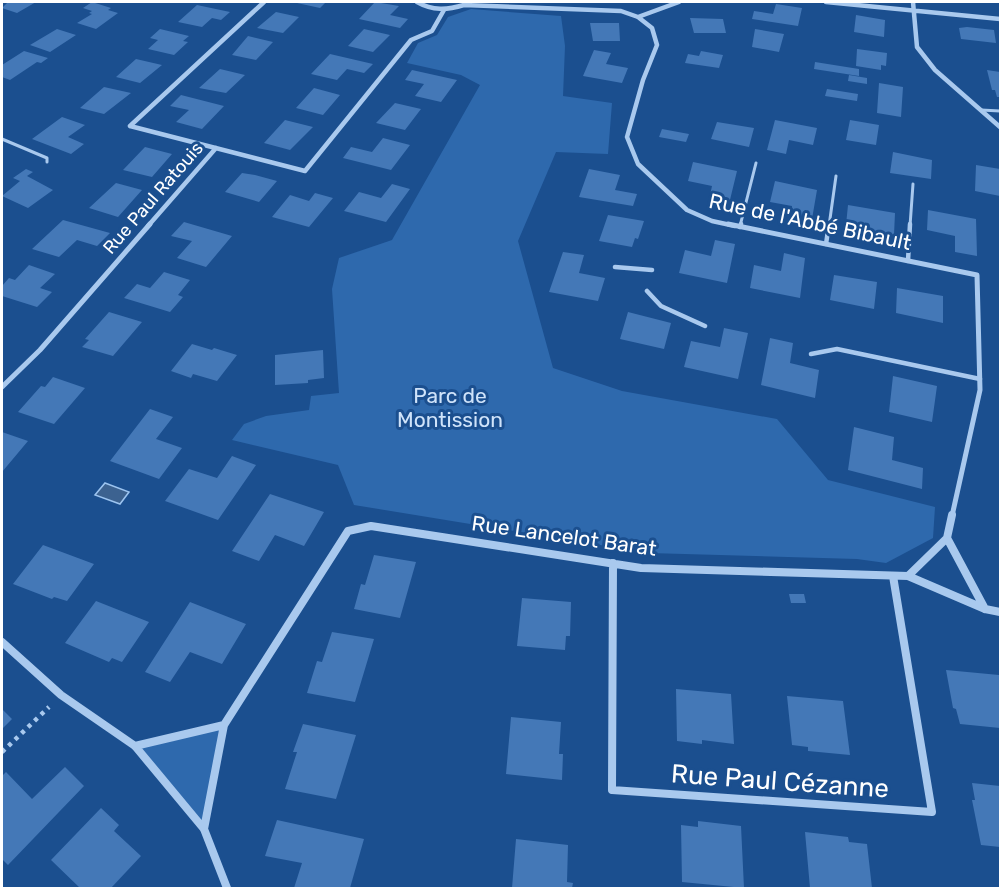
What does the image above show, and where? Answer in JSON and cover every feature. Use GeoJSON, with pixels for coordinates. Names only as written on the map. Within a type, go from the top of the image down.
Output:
{"type":"FeatureCollection","features":[{"type":"Feature","properties":{"kind":"street"},"geometry":{"type":"LineString","coordinates":[[216,148],[129,126],[264,2]]}},
{"type":"Feature","properties":{"kind":"street"},"geometry":{"type":"LineString","coordinates":[[417,2],[425,7],[444,10],[464,5],[511,5],[621,11],[638,17],[679,2]]}},
{"type":"Feature","properties":{"kind":"street"},"geometry":{"type":"LineString","coordinates":[[552,2],[553,9]]}},
{"type":"Feature","properties":{"kind":"street"},"geometry":{"type":"LineString","coordinates":[[826,2],[1000,20]]}},
{"type":"Feature","properties":{"kind":"street"},"geometry":{"type":"LineString","coordinates":[[913,2],[917,46],[935,70],[1000,127]]}},
{"type":"Feature","properties":{"kind":"street","name":"Rue Paul Ratouis"},"geometry":{"type":"LineString","coordinates":[[2,387],[40,350],[216,148],[305,171],[411,40],[432,31],[444,10]]}},
{"type":"Feature","properties":{"kind":"street","name":"Rue de l'Abbé Bibault"},"geometry":{"type":"LineString","coordinates":[[638,17],[652,28],[657,45],[643,80],[627,137],[638,164],[687,210],[712,221],[977,275],[980,390],[947,538]]}},
{"type":"Feature","properties":{"kind":"street","name":"Rue Lancelot Barat"},"geometry":{"type":"LineString","coordinates":[[204,829],[224,725],[348,531],[371,526],[641,568],[908,576],[985,609],[1000,612]]}},
{"type":"Feature","properties":{"kind":"street"},"geometry":{"type":"LineString","coordinates":[[908,576],[947,538],[985,609]]}},
{"type":"Feature","properties":{"kind":"street","name":"Rue Paul Cézanne"},"geometry":{"type":"LineString","coordinates":[[613,563],[612,790],[932,812],[893,576]]}},
{"type":"Feature","properties":{"kind":"street"},"geometry":{"type":"LineString","coordinates":[[2,642],[61,695],[135,746],[204,829],[227,888]]}},
{"type":"Feature","properties":{"kind":"street"},"geometry":{"type":"LineString","coordinates":[[135,746],[224,725]]}},
{"type":"Feature","properties":{"kind":"lane"},"geometry":{"type":"LineString","coordinates":[[981,110],[1000,111]]}},
{"type":"Feature","properties":{"kind":"lane"},"geometry":{"type":"LineString","coordinates":[[2,139],[47,158],[47,162]]}},
{"type":"Feature","properties":{"kind":"lane"},"geometry":{"type":"LineString","coordinates":[[740,227],[756,163]]}},
{"type":"Feature","properties":{"kind":"lane"},"geometry":{"type":"LineString","coordinates":[[826,244],[836,176]]}},
{"type":"Feature","properties":{"kind":"lane"},"geometry":{"type":"LineString","coordinates":[[908,261],[913,184]]}},
{"type":"Feature","properties":{"kind":"lane"},"geometry":{"type":"LineString","coordinates":[[615,267],[652,270]]}},
{"type":"Feature","properties":{"kind":"lane"},"geometry":{"type":"LineString","coordinates":[[647,291],[661,306],[705,326]]}},
{"type":"Feature","properties":{"kind":"lane"},"geometry":{"type":"LineString","coordinates":[[811,354],[837,349],[980,379]]}},
{"type":"Feature","properties":{"kind":"path"},"geometry":{"type":"LineString","coordinates":[[2,752],[61,695]]}},
{"type":"Feature","properties":{"kind":"green space","name":"Parc de Montission"},"geometry":{"type":"Polygon","coordinates":[[[471,9],[561,16],[565,46],[563,96],[612,103],[608,154],[556,152],[518,241],[553,368],[622,391],[777,419],[828,480],[935,507],[933,538],[886,563],[857,559],[649,553],[354,505],[338,465],[232,440],[244,424],[266,416],[309,410],[311,396],[339,393],[332,289],[339,258],[392,240],[480,85],[461,75],[407,63],[418,43],[437,35],[448,17],[471,9]]]}},
{"type":"Feature","properties":{"kind":"green space"},"geometry":{"type":"Polygon","coordinates":[[[224,725],[204,829],[135,746],[224,725]]]}},
{"type":"Feature","properties":{"kind":"shaded area"},"geometry":{"type":"Polygon","coordinates":[[[105,483],[129,492],[120,504],[95,495],[105,483]]]}},
{"type":"Feature","properties":{"kind":"building"},"geometry":{"type":"Polygon","coordinates":[[[8,2],[36,2],[17,13],[2,8],[8,2]]]}},
{"type":"Feature","properties":{"kind":"building"},"geometry":{"type":"Polygon","coordinates":[[[92,2],[111,8],[108,10],[118,13],[96,29],[77,23],[92,14],[89,13],[92,11],[83,8],[92,2]]]}},
{"type":"Feature","properties":{"kind":"building"},"geometry":{"type":"Polygon","coordinates":[[[326,2],[320,8],[297,3],[326,2]]]}},
{"type":"Feature","properties":{"kind":"building"},"geometry":{"type":"Polygon","coordinates":[[[375,2],[399,6],[390,15],[408,19],[400,28],[359,19],[375,2]]]}},
{"type":"Feature","properties":{"kind":"building"},"geometry":{"type":"Polygon","coordinates":[[[776,4],[802,8],[798,26],[752,19],[754,11],[773,14],[776,4]]]}},
{"type":"Feature","properties":{"kind":"building"},"geometry":{"type":"Polygon","coordinates":[[[197,5],[230,12],[221,20],[212,18],[202,27],[178,22],[197,5]]]}},
{"type":"Feature","properties":{"kind":"building"},"geometry":{"type":"Polygon","coordinates":[[[276,12],[299,17],[283,33],[257,28],[276,12]]]}},
{"type":"Feature","properties":{"kind":"building"},"geometry":{"type":"Polygon","coordinates":[[[856,15],[885,20],[884,37],[854,32],[856,15]]]}},
{"type":"Feature","properties":{"kind":"building"},"geometry":{"type":"Polygon","coordinates":[[[690,18],[723,19],[726,33],[694,33],[690,18]]]}},
{"type":"Feature","properties":{"kind":"building"},"geometry":{"type":"Polygon","coordinates":[[[590,23],[619,23],[620,41],[593,41],[590,23]]]}},
{"type":"Feature","properties":{"kind":"building"},"geometry":{"type":"Polygon","coordinates":[[[959,28],[994,30],[996,43],[961,39],[959,28]]]}},
{"type":"Feature","properties":{"kind":"building"},"geometry":{"type":"Polygon","coordinates":[[[57,29],[76,35],[50,52],[30,45],[57,29]]]}},
{"type":"Feature","properties":{"kind":"building"},"geometry":{"type":"Polygon","coordinates":[[[160,29],[189,36],[183,41],[188,42],[174,55],[148,49],[158,40],[150,38],[160,29]]]}},
{"type":"Feature","properties":{"kind":"building"},"geometry":{"type":"Polygon","coordinates":[[[364,29],[390,35],[373,52],[348,46],[364,29]]]}},
{"type":"Feature","properties":{"kind":"building"},"geometry":{"type":"Polygon","coordinates":[[[755,29],[784,34],[779,52],[752,47],[755,29]]]}},
{"type":"Feature","properties":{"kind":"building"},"geometry":{"type":"Polygon","coordinates":[[[248,36],[273,42],[256,60],[232,55],[248,36]]]}},
{"type":"Feature","properties":{"kind":"building"},"geometry":{"type":"Polygon","coordinates":[[[857,49],[887,53],[886,66],[881,65],[881,70],[856,66],[857,49]]]}},
{"type":"Feature","properties":{"kind":"building"},"geometry":{"type":"Polygon","coordinates":[[[594,50],[611,53],[606,64],[628,68],[622,83],[583,76],[594,50]]]}},
{"type":"Feature","properties":{"kind":"building"},"geometry":{"type":"Polygon","coordinates":[[[24,51],[48,58],[41,63],[37,62],[10,80],[2,77],[2,65],[24,51]]]}},
{"type":"Feature","properties":{"kind":"building"},"geometry":{"type":"Polygon","coordinates":[[[701,51],[723,55],[719,68],[685,63],[688,54],[699,56],[701,51]]]}},
{"type":"Feature","properties":{"kind":"building"},"geometry":{"type":"Polygon","coordinates":[[[330,54],[373,64],[364,73],[347,69],[337,80],[311,74],[330,54]]]}},
{"type":"Feature","properties":{"kind":"building"},"geometry":{"type":"Polygon","coordinates":[[[136,59],[162,65],[140,83],[116,77],[136,59]]]}},
{"type":"Feature","properties":{"kind":"building"},"geometry":{"type":"Polygon","coordinates":[[[815,62],[859,69],[859,76],[814,69],[815,62]]]}},
{"type":"Feature","properties":{"kind":"building"},"geometry":{"type":"Polygon","coordinates":[[[220,69],[245,75],[226,93],[199,88],[220,69]]]}},
{"type":"Feature","properties":{"kind":"building"},"geometry":{"type":"Polygon","coordinates":[[[412,70],[457,80],[441,102],[415,96],[424,84],[405,80],[412,70]]]}},
{"type":"Feature","properties":{"kind":"building"},"geometry":{"type":"Polygon","coordinates":[[[987,70],[1000,72],[1000,97],[997,97],[995,90],[992,90],[987,70]]]}},
{"type":"Feature","properties":{"kind":"building"},"geometry":{"type":"Polygon","coordinates":[[[849,75],[867,78],[867,84],[848,81],[849,75]]]}},
{"type":"Feature","properties":{"kind":"building"},"geometry":{"type":"Polygon","coordinates":[[[879,83],[903,87],[901,117],[877,113],[879,83]]]}},
{"type":"Feature","properties":{"kind":"building"},"geometry":{"type":"Polygon","coordinates":[[[104,87],[131,93],[104,114],[80,108],[104,87]]]}},
{"type":"Feature","properties":{"kind":"building"},"geometry":{"type":"Polygon","coordinates":[[[314,88],[340,95],[323,115],[296,108],[314,88]]]}},
{"type":"Feature","properties":{"kind":"building"},"geometry":{"type":"Polygon","coordinates":[[[827,89],[858,94],[857,101],[825,96],[827,89]]]}},
{"type":"Feature","properties":{"kind":"building"},"geometry":{"type":"Polygon","coordinates":[[[181,95],[224,106],[202,129],[176,122],[189,110],[170,106],[181,95]]]}},
{"type":"Feature","properties":{"kind":"building"},"geometry":{"type":"Polygon","coordinates":[[[395,103],[421,109],[405,130],[376,123],[395,103]]]}},
{"type":"Feature","properties":{"kind":"building"},"geometry":{"type":"Polygon","coordinates":[[[62,117],[85,125],[68,137],[84,144],[71,154],[32,139],[62,117]]]}},
{"type":"Feature","properties":{"kind":"building"},"geometry":{"type":"Polygon","coordinates":[[[285,120],[313,127],[290,150],[264,143],[285,120]]]}},
{"type":"Feature","properties":{"kind":"building"},"geometry":{"type":"Polygon","coordinates":[[[775,120],[817,128],[813,145],[789,140],[786,154],[767,150],[775,120]]]}},
{"type":"Feature","properties":{"kind":"building"},"geometry":{"type":"Polygon","coordinates":[[[850,120],[879,125],[876,145],[846,140],[850,120]]]}},
{"type":"Feature","properties":{"kind":"building"},"geometry":{"type":"Polygon","coordinates":[[[717,122],[754,128],[749,147],[711,139],[717,122]]]}},
{"type":"Feature","properties":{"kind":"building"},"geometry":{"type":"Polygon","coordinates":[[[662,129],[689,134],[686,142],[659,137],[662,129]]]}},
{"type":"Feature","properties":{"kind":"building"},"geometry":{"type":"Polygon","coordinates":[[[383,138],[410,145],[391,170],[343,158],[351,147],[372,152],[383,138]]]}},
{"type":"Feature","properties":{"kind":"building"},"geometry":{"type":"Polygon","coordinates":[[[145,147],[172,154],[152,177],[123,170],[145,147]]]}},
{"type":"Feature","properties":{"kind":"building"},"geometry":{"type":"Polygon","coordinates":[[[893,152],[932,160],[931,179],[890,173],[893,152]]]}},
{"type":"Feature","properties":{"kind":"building"},"geometry":{"type":"Polygon","coordinates":[[[693,162],[737,171],[729,204],[709,200],[712,186],[688,181],[693,162]]]}},
{"type":"Feature","properties":{"kind":"building"},"geometry":{"type":"Polygon","coordinates":[[[976,165],[1000,169],[1000,196],[975,191],[976,165]]]}},
{"type":"Feature","properties":{"kind":"building"},"geometry":{"type":"Polygon","coordinates":[[[26,169],[33,172],[27,176],[53,190],[28,208],[2,196],[20,181],[13,178],[26,169]]]}},
{"type":"Feature","properties":{"kind":"building"},"geometry":{"type":"Polygon","coordinates":[[[589,169],[620,175],[615,190],[637,194],[633,206],[579,197],[589,169]]]}},
{"type":"Feature","properties":{"kind":"building"},"geometry":{"type":"Polygon","coordinates":[[[242,173],[277,181],[259,202],[225,192],[242,173]]]}},
{"type":"Feature","properties":{"kind":"building"},"geometry":{"type":"Polygon","coordinates":[[[775,181],[817,190],[812,219],[791,215],[792,206],[770,202],[775,181]]]}},
{"type":"Feature","properties":{"kind":"building"},"geometry":{"type":"Polygon","coordinates":[[[116,183],[142,190],[118,217],[89,208],[116,183]]]}},
{"type":"Feature","properties":{"kind":"building"},"geometry":{"type":"Polygon","coordinates":[[[392,184],[410,189],[386,222],[344,211],[359,192],[381,198],[392,184]]]}},
{"type":"Feature","properties":{"kind":"building"},"geometry":{"type":"Polygon","coordinates":[[[315,193],[333,198],[309,227],[272,217],[290,195],[309,201],[315,193]]]}},
{"type":"Feature","properties":{"kind":"building"},"geometry":{"type":"Polygon","coordinates":[[[848,205],[895,213],[894,235],[846,225],[848,205]]]}},
{"type":"Feature","properties":{"kind":"building"},"geometry":{"type":"Polygon","coordinates":[[[928,210],[976,219],[977,256],[955,252],[955,236],[927,230],[928,210]]]}},
{"type":"Feature","properties":{"kind":"building"},"geometry":{"type":"Polygon","coordinates":[[[608,215],[644,221],[638,239],[635,238],[632,247],[599,241],[608,215]]]}},
{"type":"Feature","properties":{"kind":"building"},"geometry":{"type":"Polygon","coordinates":[[[63,220],[110,233],[97,246],[77,240],[59,257],[32,249],[63,220]]]}},
{"type":"Feature","properties":{"kind":"building"},"geometry":{"type":"Polygon","coordinates":[[[184,222],[232,236],[206,267],[177,258],[192,241],[171,236],[184,222]]]}},
{"type":"Feature","properties":{"kind":"building"},"geometry":{"type":"Polygon","coordinates":[[[715,240],[735,244],[727,283],[679,273],[685,250],[711,256],[715,240]]]}},
{"type":"Feature","properties":{"kind":"building"},"geometry":{"type":"Polygon","coordinates":[[[563,252],[584,255],[579,273],[605,278],[598,301],[549,292],[563,252]]]}},
{"type":"Feature","properties":{"kind":"building"},"geometry":{"type":"Polygon","coordinates":[[[784,253],[805,258],[800,298],[750,288],[754,265],[781,271],[784,253]]]}},
{"type":"Feature","properties":{"kind":"building"},"geometry":{"type":"Polygon","coordinates":[[[29,265],[55,274],[40,288],[52,292],[37,307],[2,296],[2,286],[9,278],[15,280],[29,265]]]}},
{"type":"Feature","properties":{"kind":"building"},"geometry":{"type":"Polygon","coordinates":[[[164,272],[190,280],[178,295],[183,297],[170,312],[124,298],[137,284],[150,288],[164,272]]]}},
{"type":"Feature","properties":{"kind":"building"},"geometry":{"type":"Polygon","coordinates":[[[834,275],[877,282],[874,309],[830,300],[834,275]]]}},
{"type":"Feature","properties":{"kind":"building"},"geometry":{"type":"Polygon","coordinates":[[[897,288],[943,296],[943,323],[896,313],[897,288]]]}},
{"type":"Feature","properties":{"kind":"building"},"geometry":{"type":"Polygon","coordinates":[[[109,312],[142,322],[113,356],[82,347],[89,340],[85,339],[109,312]]]}},
{"type":"Feature","properties":{"kind":"building"},"geometry":{"type":"Polygon","coordinates":[[[628,312],[671,323],[664,349],[620,339],[628,312]]]}},
{"type":"Feature","properties":{"kind":"building"},"geometry":{"type":"Polygon","coordinates":[[[724,328],[748,333],[738,379],[684,367],[691,341],[720,347],[724,328]]]}},
{"type":"Feature","properties":{"kind":"building"},"geometry":{"type":"Polygon","coordinates":[[[770,338],[793,343],[790,363],[819,370],[815,398],[761,385],[770,338]]]}},
{"type":"Feature","properties":{"kind":"building"},"geometry":{"type":"Polygon","coordinates":[[[192,344],[237,355],[217,381],[193,374],[191,378],[171,371],[192,344]]]}},
{"type":"Feature","properties":{"kind":"building"},"geometry":{"type":"Polygon","coordinates":[[[323,350],[324,378],[308,380],[308,383],[275,385],[275,355],[323,350]]]}},
{"type":"Feature","properties":{"kind":"building"},"geometry":{"type":"Polygon","coordinates":[[[893,376],[937,386],[932,422],[889,412],[893,376]]]}},
{"type":"Feature","properties":{"kind":"building"},"geometry":{"type":"Polygon","coordinates":[[[53,377],[85,388],[54,424],[18,412],[41,386],[45,387],[53,377]]]}},
{"type":"Feature","properties":{"kind":"building"},"geometry":{"type":"Polygon","coordinates":[[[150,409],[173,417],[156,439],[182,448],[159,479],[110,461],[150,409]]]}},
{"type":"Feature","properties":{"kind":"building"},"geometry":{"type":"Polygon","coordinates":[[[854,427],[894,437],[892,460],[923,468],[922,489],[848,470],[854,427]]]}},
{"type":"Feature","properties":{"kind":"building"},"geometry":{"type":"Polygon","coordinates":[[[2,432],[28,441],[2,472],[2,432]]]}},
{"type":"Feature","properties":{"kind":"building"},"geometry":{"type":"Polygon","coordinates":[[[232,456],[256,465],[218,520],[165,501],[189,469],[217,478],[232,456]]]}},
{"type":"Feature","properties":{"kind":"building"},"geometry":{"type":"Polygon","coordinates":[[[270,494],[324,512],[304,546],[275,535],[259,561],[232,551],[270,494]]]}},
{"type":"Feature","properties":{"kind":"building"},"geometry":{"type":"Polygon","coordinates":[[[43,545],[94,564],[67,601],[54,597],[52,599],[13,584],[43,545]]]}},
{"type":"Feature","properties":{"kind":"building"},"geometry":{"type":"Polygon","coordinates":[[[374,555],[416,562],[400,618],[354,609],[361,584],[365,585],[374,555]]]}},
{"type":"Feature","properties":{"kind":"building"},"geometry":{"type":"Polygon","coordinates":[[[789,594],[804,594],[806,603],[791,603],[789,594]]]}},
{"type":"Feature","properties":{"kind":"building"},"geometry":{"type":"Polygon","coordinates":[[[522,598],[571,602],[570,636],[566,636],[565,650],[517,646],[522,598]]]}},
{"type":"Feature","properties":{"kind":"building"},"geometry":{"type":"Polygon","coordinates":[[[96,601],[149,622],[122,662],[112,658],[109,662],[65,643],[96,601]]]}},
{"type":"Feature","properties":{"kind":"building"},"geometry":{"type":"Polygon","coordinates":[[[190,602],[246,624],[222,664],[190,652],[170,682],[145,672],[190,602]]]}},
{"type":"Feature","properties":{"kind":"building"},"geometry":{"type":"Polygon","coordinates":[[[332,632],[374,639],[355,702],[307,693],[317,661],[322,662],[332,632]]]}},
{"type":"Feature","properties":{"kind":"building"},"geometry":{"type":"Polygon","coordinates":[[[946,670],[999,675],[1000,728],[960,724],[956,709],[953,708],[946,670]]]}},
{"type":"Feature","properties":{"kind":"building"},"geometry":{"type":"Polygon","coordinates":[[[676,689],[731,694],[734,744],[702,740],[702,744],[677,741],[676,689]]]}},
{"type":"Feature","properties":{"kind":"building"},"geometry":{"type":"Polygon","coordinates":[[[787,696],[843,701],[850,755],[808,751],[808,747],[792,745],[787,696]]]}},
{"type":"Feature","properties":{"kind":"building"},"geometry":{"type":"Polygon","coordinates":[[[2,709],[12,719],[2,729],[2,709]]]}},
{"type":"Feature","properties":{"kind":"building"},"geometry":{"type":"Polygon","coordinates":[[[511,717],[561,722],[559,754],[563,754],[562,780],[506,774],[511,717]]]}},
{"type":"Feature","properties":{"kind":"building"},"geometry":{"type":"Polygon","coordinates":[[[303,724],[356,735],[336,799],[285,789],[297,752],[293,752],[303,724]]]}},
{"type":"Feature","properties":{"kind":"building"},"geometry":{"type":"Polygon","coordinates":[[[65,767],[84,786],[8,865],[2,859],[2,776],[6,772],[32,799],[65,767]]]}},
{"type":"Feature","properties":{"kind":"building"},"geometry":{"type":"Polygon","coordinates":[[[972,783],[1000,786],[1000,847],[981,845],[972,800],[975,800],[972,783]]]}},
{"type":"Feature","properties":{"kind":"building"},"geometry":{"type":"Polygon","coordinates":[[[101,808],[119,825],[114,831],[141,856],[111,888],[80,888],[51,860],[101,808]]]}},
{"type":"Feature","properties":{"kind":"building"},"geometry":{"type":"Polygon","coordinates":[[[277,820],[364,839],[350,888],[294,888],[302,863],[265,856],[277,820]]]}},
{"type":"Feature","properties":{"kind":"building"},"geometry":{"type":"Polygon","coordinates":[[[698,821],[741,826],[744,888],[682,882],[681,825],[698,827],[698,821]]]}},
{"type":"Feature","properties":{"kind":"building"},"geometry":{"type":"Polygon","coordinates":[[[805,832],[848,837],[849,842],[867,844],[872,888],[810,888],[805,832]]]}},
{"type":"Feature","properties":{"kind":"building"},"geometry":{"type":"Polygon","coordinates":[[[516,839],[568,845],[567,882],[573,883],[572,888],[512,888],[516,839]]]}}]}
